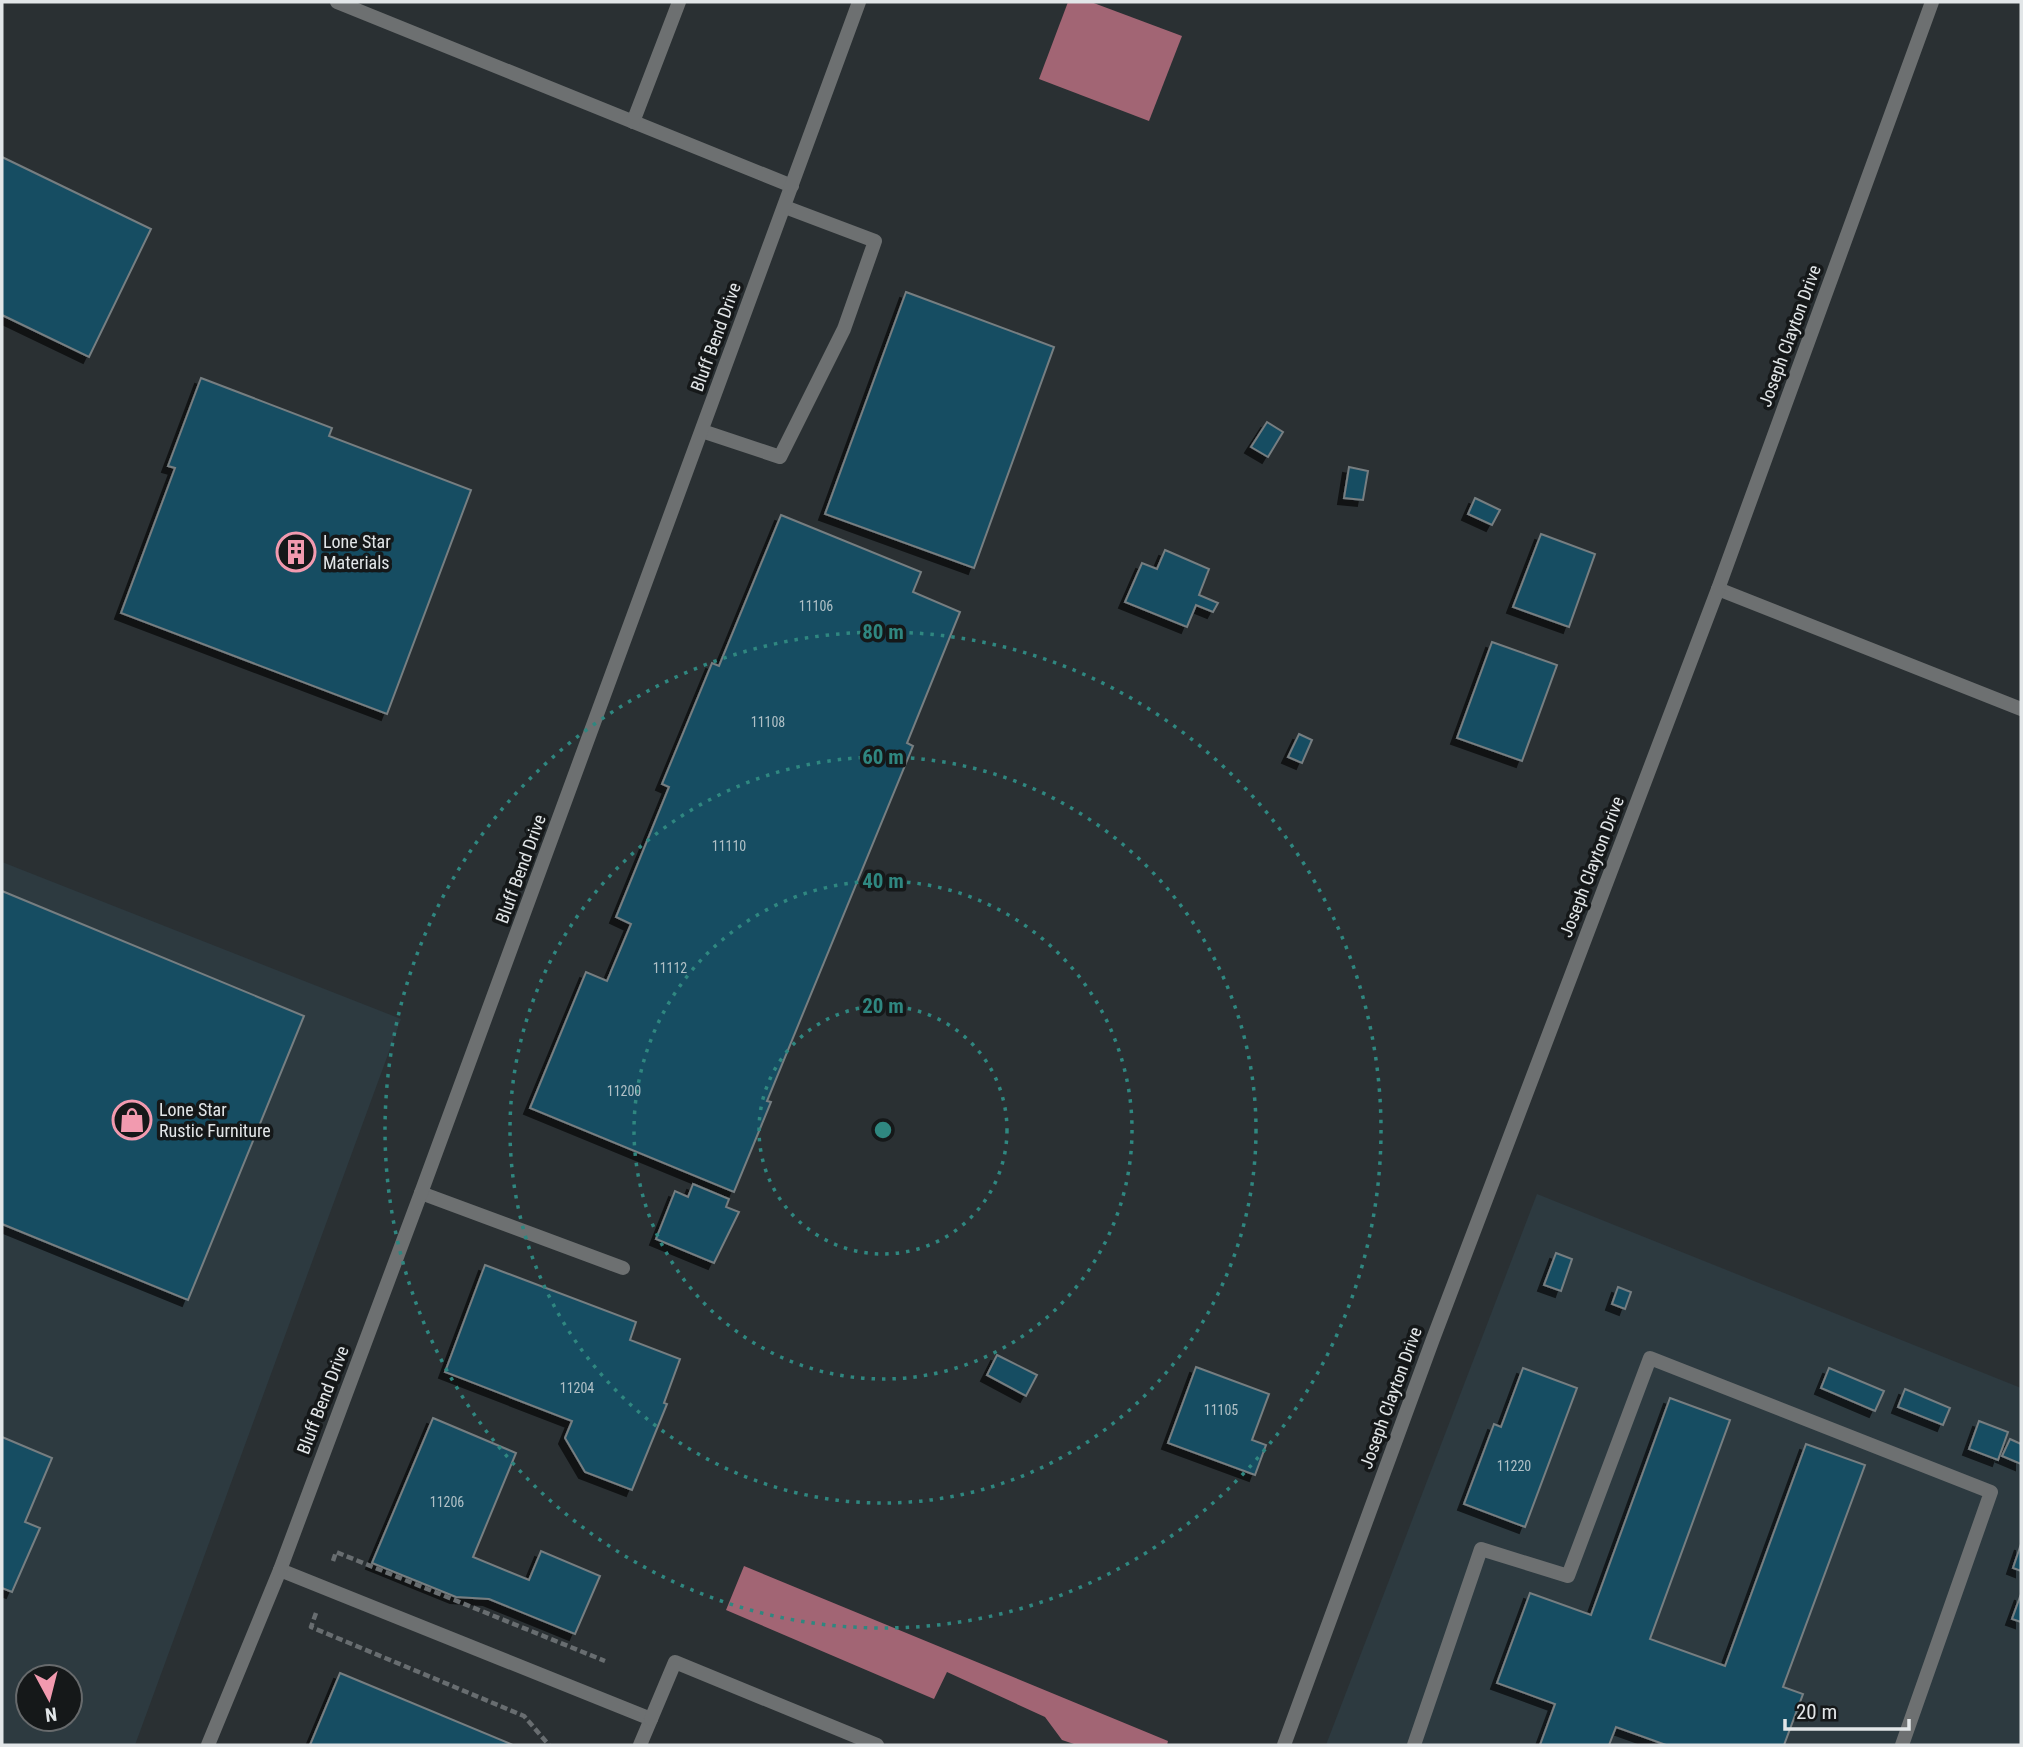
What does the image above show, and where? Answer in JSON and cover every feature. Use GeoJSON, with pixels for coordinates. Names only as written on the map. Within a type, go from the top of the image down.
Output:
{"type":"FeatureCollection","features":[{"type":"Feature","properties":{"kind":"street"},"geometry":{"type":"LineString","coordinates":[[337,2],[792,186]]}},
{"type":"Feature","properties":{"kind":"street"},"geometry":{"type":"LineString","coordinates":[[633,122],[679,2]]}},
{"type":"Feature","properties":{"kind":"street","name":"Bluff Bend Drive"},"geometry":{"type":"LineString","coordinates":[[208,1745],[280,1570],[421,1193],[859,2]]}},
{"type":"Feature","properties":{"kind":"street","name":"Joseph Clayton Drive"},"geometry":{"type":"LineString","coordinates":[[1284,1745],[1433,1339],[1718,589],[1932,2]]}},
{"type":"Feature","properties":{"kind":"street"},"geometry":{"type":"LineString","coordinates":[[702,431],[780,457],[844,329],[875,241],[785,206]]}},
{"type":"Feature","properties":{"kind":"street"},"geometry":{"type":"LineString","coordinates":[[1718,589],[2021,709]]}},
{"type":"Feature","properties":{"kind":"street"},"geometry":{"type":"LineString","coordinates":[[421,1193],[623,1269]]}},
{"type":"Feature","properties":{"kind":"street"},"geometry":{"type":"LineString","coordinates":[[1414,1745],[1481,1549],[1569,1576],[1650,1358],[1991,1492],[1902,1745]]}},
{"type":"Feature","properties":{"kind":"street"},"geometry":{"type":"LineString","coordinates":[[280,1570],[651,1719]]}},
{"type":"Feature","properties":{"kind":"street"},"geometry":{"type":"LineString","coordinates":[[640,1745],[675,1662],[877,1745]]}},
{"type":"Feature","properties":{"kind":"shaded area"},"geometry":{"type":"Polygon","coordinates":[[[1068,2],[1091,2],[1182,36],[1149,121],[1039,79],[1068,2]]]}},
{"type":"Feature","properties":{"kind":"shaded area"},"geometry":{"type":"Polygon","coordinates":[[[2,862],[401,1019],[135,1745],[2,1745],[2,862]]]}},
{"type":"Feature","properties":{"kind":"shaded area"},"geometry":{"type":"Polygon","coordinates":[[[1537,1194],[2021,1388],[2021,1745],[1326,1745],[1537,1194]]]}},
{"type":"Feature","properties":{"kind":"shaded area"},"geometry":{"type":"Polygon","coordinates":[[[744,1566],[1168,1741],[1167,1745],[1077,1745],[1062,1740],[1045,1717],[947,1672],[934,1699],[726,1610],[744,1566]]]}},
{"type":"Feature","properties":{"kind":"building"},"geometry":{"type":"Polygon","coordinates":[[[2,157],[151,229],[89,357],[2,315],[2,157]]]}},
{"type":"Feature","properties":{"kind":"building"},"geometry":{"type":"Polygon","coordinates":[[[906,292],[1054,347],[974,568],[825,514],[906,292]]]}},
{"type":"Feature","properties":{"kind":"building","name":"Lone Star Materials"},"geometry":{"type":"Polygon","coordinates":[[[201,378],[332,428],[329,436],[471,490],[387,714],[121,613],[175,468],[168,466],[201,378]]]}},
{"type":"Feature","properties":{"kind":"building"},"geometry":{"type":"Polygon","coordinates":[[[1267,422],[1283,432],[1268,457],[1251,447],[1267,422]]]}},
{"type":"Feature","properties":{"kind":"building"},"geometry":{"type":"Polygon","coordinates":[[[1349,467],[1368,471],[1363,500],[1344,498],[1349,467]]]}},
{"type":"Feature","properties":{"kind":"building"},"geometry":{"type":"Polygon","coordinates":[[[1475,498],[1500,510],[1492,525],[1468,514],[1475,498]]]}},
{"type":"Feature","properties":{"kind":"building"},"geometry":{"type":"Polygon","coordinates":[[[781,515],[921,572],[913,592],[960,612],[907,743],[913,746],[767,1101],[771,1102],[734,1192],[530,1108],[586,972],[607,981],[631,924],[616,917],[669,787],[662,784],[712,663],[719,666],[781,515]]]}},
{"type":"Feature","properties":{"kind":"building"},"geometry":{"type":"Polygon","coordinates":[[[1541,534],[1595,554],[1569,627],[1513,607],[1541,534]]]}},
{"type":"Feature","properties":{"kind":"building"},"geometry":{"type":"Polygon","coordinates":[[[1165,550],[1209,569],[1199,595],[1218,603],[1213,612],[1196,605],[1187,627],[1125,602],[1142,563],[1157,569],[1165,550]]]}},
{"type":"Feature","properties":{"kind":"building"},"geometry":{"type":"Polygon","coordinates":[[[1492,642],[1557,665],[1522,761],[1457,738],[1492,642]]]}},
{"type":"Feature","properties":{"kind":"building"},"geometry":{"type":"Polygon","coordinates":[[[1299,734],[1312,740],[1302,763],[1288,757],[1299,734]]]}},
{"type":"Feature","properties":{"kind":"building","name":"Lone Star Rustic Furniture"},"geometry":{"type":"Polygon","coordinates":[[[2,891],[304,1016],[188,1300],[2,1224],[2,891]]]}},
{"type":"Feature","properties":{"kind":"building"},"geometry":{"type":"Polygon","coordinates":[[[693,1184],[729,1199],[726,1207],[739,1212],[714,1263],[656,1239],[675,1191],[688,1197],[693,1184]]]}},
{"type":"Feature","properties":{"kind":"building"},"geometry":{"type":"Polygon","coordinates":[[[1556,1253],[1572,1259],[1561,1291],[1544,1285],[1556,1253]]]}},
{"type":"Feature","properties":{"kind":"building"},"geometry":{"type":"Polygon","coordinates":[[[485,1265],[636,1322],[630,1340],[680,1359],[664,1403],[667,1404],[632,1490],[585,1472],[565,1438],[572,1421],[445,1372],[485,1265]]]}},
{"type":"Feature","properties":{"kind":"building"},"geometry":{"type":"Polygon","coordinates":[[[1618,1287],[1631,1292],[1625,1309],[1612,1304],[1618,1287]]]}},
{"type":"Feature","properties":{"kind":"building"},"geometry":{"type":"Polygon","coordinates":[[[997,1355],[1037,1375],[1026,1396],[987,1375],[997,1355]]]}},
{"type":"Feature","properties":{"kind":"building"},"geometry":{"type":"Polygon","coordinates":[[[1196,1367],[1269,1394],[1252,1440],[1266,1445],[1255,1475],[1168,1443],[1196,1367]]]}},
{"type":"Feature","properties":{"kind":"building"},"geometry":{"type":"Polygon","coordinates":[[[1523,1368],[1577,1388],[1525,1527],[1464,1504],[1494,1424],[1501,1427],[1523,1368]]]}},
{"type":"Feature","properties":{"kind":"building"},"geometry":{"type":"Polygon","coordinates":[[[1829,1368],[1884,1391],[1875,1411],[1821,1388],[1829,1368]]]}},
{"type":"Feature","properties":{"kind":"building"},"geometry":{"type":"Polygon","coordinates":[[[1905,1389],[1950,1408],[1943,1425],[1898,1407],[1905,1389]]]}},
{"type":"Feature","properties":{"kind":"building"},"geometry":{"type":"Polygon","coordinates":[[[1670,1398],[1730,1420],[1650,1639],[1725,1666],[1806,1444],[1865,1465],[1783,1687],[1803,1694],[1784,1745],[1666,1745],[1616,1727],[1609,1745],[1540,1745],[1555,1704],[1497,1683],[1530,1593],[1591,1615],[1670,1398]]]}},
{"type":"Feature","properties":{"kind":"building"},"geometry":{"type":"Polygon","coordinates":[[[433,1418],[516,1453],[473,1557],[529,1580],[541,1551],[600,1576],[575,1634],[489,1599],[456,1597],[372,1563],[433,1418]]]}},
{"type":"Feature","properties":{"kind":"building"},"geometry":{"type":"Polygon","coordinates":[[[1979,1421],[2008,1432],[1998,1460],[1969,1449],[1979,1421]]]}},
{"type":"Feature","properties":{"kind":"building"},"geometry":{"type":"Polygon","coordinates":[[[2,1437],[52,1458],[25,1522],[40,1528],[12,1592],[2,1588],[2,1437]]]}},
{"type":"Feature","properties":{"kind":"building"},"geometry":{"type":"Polygon","coordinates":[[[2010,1439],[2021,1444],[2021,1464],[2002,1456],[2010,1439]]]}},
{"type":"Feature","properties":{"kind":"building"},"geometry":{"type":"Polygon","coordinates":[[[2021,1544],[2021,1571],[2013,1568],[2021,1544]]]}},
{"type":"Feature","properties":{"kind":"building"},"geometry":{"type":"Polygon","coordinates":[[[2021,1594],[2021,1622],[2012,1619],[2021,1594]]]}},
{"type":"Feature","properties":{"kind":"building"},"geometry":{"type":"Polygon","coordinates":[[[340,1673],[511,1744],[310,1745],[340,1673]]]}},
{"type":"Feature","properties":{"kind":"place","name":"Lone Star Materials"},"geometry":{"type":"Point","coordinates":[296,552]}},
{"type":"Feature","properties":{"kind":"place","name":"Lone Star Rustic Furniture"},"geometry":{"type":"Point","coordinates":[132,1120]}}]}
